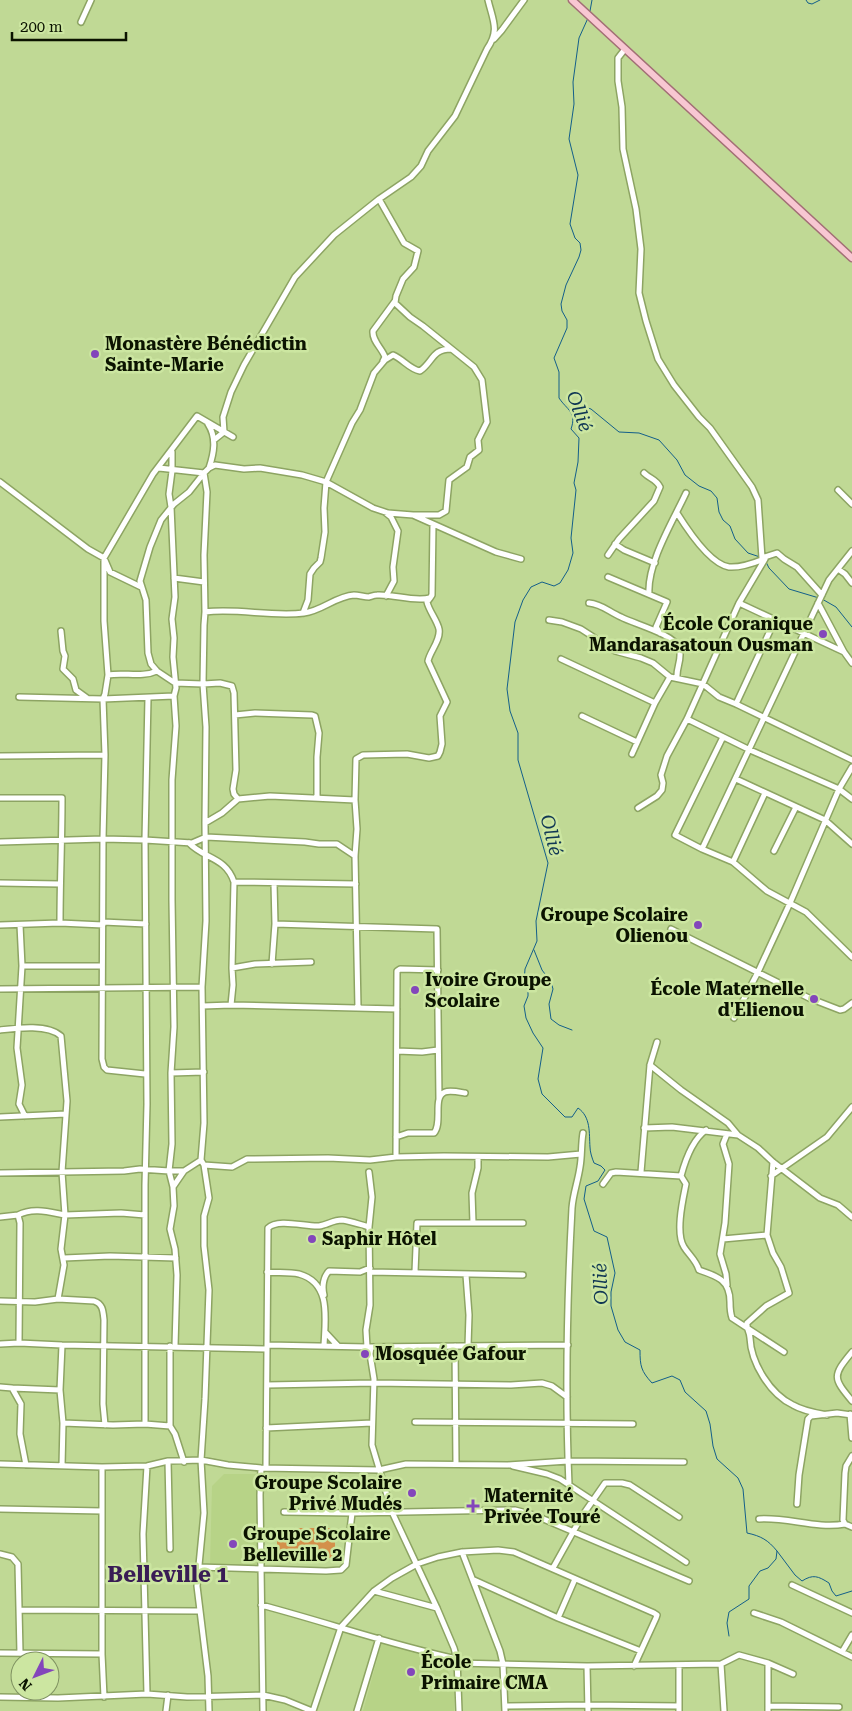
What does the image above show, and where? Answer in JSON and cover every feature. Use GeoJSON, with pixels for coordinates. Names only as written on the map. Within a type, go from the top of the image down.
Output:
{"type":"FeatureCollection","features":[{"type":"Feature","properties":{"kind":"main road"},"geometry":{"type":"LineString","coordinates":[[572,0],[852,258]]}},
{"type":"Feature","properties":{"kind":"street"},"geometry":{"type":"LineString","coordinates":[[81,22],[91,0]]}},
{"type":"Feature","properties":{"kind":"street"},"geometry":{"type":"LineString","coordinates":[[488,0],[495,32],[493,39]]}},
{"type":"Feature","properties":{"kind":"street"},"geometry":{"type":"LineString","coordinates":[[224,432],[223,417],[231,392],[244,365],[295,277],[334,235],[379,199],[411,177],[421,166],[428,151],[455,116],[486,49],[524,0]]}},
{"type":"Feature","properties":{"kind":"street"},"geometry":{"type":"LineString","coordinates":[[625,49],[618,58],[618,81],[622,107],[624,149],[636,209],[641,249],[639,292],[646,321],[658,359],[670,379],[710,428],[752,487],[758,500],[764,558],[739,603],[687,719],[670,749],[662,768],[662,790],[657,796],[638,808]]}},
{"type":"Feature","properties":{"kind":"street"},"geometry":{"type":"LineString","coordinates":[[379,199],[404,243],[418,251],[414,267],[403,279],[395,301],[373,332],[372,337],[383,350],[385,357],[380,366]]}},
{"type":"Feature","properties":{"kind":"street"},"geometry":{"type":"LineString","coordinates":[[384,511],[402,515],[439,515],[446,511],[449,480],[467,467],[470,457],[479,450],[478,440],[488,422],[482,380],[474,367],[398,307],[395,301]]}},
{"type":"Feature","properties":{"kind":"street"},"geometry":{"type":"LineString","coordinates":[[303,613],[308,600],[310,574],[322,558],[325,532],[326,482],[360,410],[374,373],[389,357],[393,356],[397,356],[413,369],[420,371],[435,354],[445,349],[451,349]]}},
{"type":"Feature","properties":{"kind":"street"},"geometry":{"type":"LineString","coordinates":[[145,1074],[107,1070],[104,1067],[104,987],[102,966],[105,755],[102,699],[105,694],[108,675],[104,621],[104,558],[153,474],[197,416],[208,424],[234,437]]}},
{"type":"Feature","properties":{"kind":"street"},"geometry":{"type":"LineString","coordinates":[[208,424],[214,434],[213,457],[209,468]]}},
{"type":"Feature","properties":{"kind":"street"},"geometry":{"type":"LineString","coordinates":[[214,440],[224,432]]}},
{"type":"Feature","properties":{"kind":"street"},"geometry":{"type":"LineString","coordinates":[[172,449],[169,494],[172,507],[174,578],[173,657],[176,688],[174,696],[176,726],[172,780],[174,1027],[171,1072],[172,1144],[169,1171],[173,1187],[174,1206],[170,1229],[176,1258],[177,1275],[170,1426],[175,1434],[184,1462]]}},
{"type":"Feature","properties":{"kind":"street"},"geometry":{"type":"LineString","coordinates":[[255,462],[260,468]]}},
{"type":"Feature","properties":{"kind":"street"},"geometry":{"type":"LineString","coordinates":[[238,799],[232,789],[236,770],[234,693],[232,686],[220,683],[175,683],[157,671],[151,664],[148,653],[146,600],[140,587],[140,581],[150,547],[161,520],[189,492],[204,473],[214,465],[244,469],[260,468],[302,475],[326,482],[384,511],[391,517],[398,531],[393,567],[394,581],[386,596]]}},
{"type":"Feature","properties":{"kind":"street"},"geometry":{"type":"LineString","coordinates":[[159,468],[204,473]]}},
{"type":"Feature","properties":{"kind":"street"},"geometry":{"type":"LineString","coordinates":[[204,473],[207,492],[203,684],[206,727],[206,921],[202,987],[204,1006],[202,1163],[209,1198],[204,1216],[204,1246],[209,1290],[201,1460],[205,1506],[201,1558],[198,1567],[199,1611],[210,1711]]}},
{"type":"Feature","properties":{"kind":"street"},"geometry":{"type":"LineString","coordinates":[[608,555],[654,501],[660,487],[654,479],[648,478],[644,473]]}},
{"type":"Feature","properties":{"kind":"street"},"geometry":{"type":"LineString","coordinates":[[0,482],[88,549],[104,558],[110,572],[140,587]]}},
{"type":"Feature","properties":{"kind":"street"},"geometry":{"type":"LineString","coordinates":[[838,490],[852,504]]}},
{"type":"Feature","properties":{"kind":"street"},"geometry":{"type":"LineString","coordinates":[[649,594],[650,576],[670,526],[686,493]]}},
{"type":"Feature","properties":{"kind":"street"},"geometry":{"type":"LineString","coordinates":[[677,513],[712,557],[728,567],[739,566],[777,553],[797,568],[822,594]]}},
{"type":"Feature","properties":{"kind":"street"},"geometry":{"type":"LineString","coordinates":[[413,515],[496,552],[521,559]]}},
{"type":"Feature","properties":{"kind":"street"},"geometry":{"type":"LineString","coordinates":[[358,1008],[355,856],[357,757],[363,755],[407,754],[434,758],[440,752],[442,744],[440,716],[447,702],[428,660],[430,652],[436,643],[439,629],[427,602],[432,595],[433,524]]}},
{"type":"Feature","properties":{"kind":"street"},"geometry":{"type":"LineString","coordinates":[[616,544],[624,550],[655,563]]}},
{"type":"Feature","properties":{"kind":"street"},"geometry":{"type":"LineString","coordinates":[[702,849],[829,580],[852,551]]}},
{"type":"Feature","properties":{"kind":"street"},"geometry":{"type":"LineString","coordinates":[[838,569],[852,583]]}},
{"type":"Feature","properties":{"kind":"street"},"geometry":{"type":"LineString","coordinates":[[608,577],[665,601],[667,604],[656,627],[660,634]]}},
{"type":"Feature","properties":{"kind":"street"},"geometry":{"type":"LineString","coordinates":[[174,578],[204,582]]}},
{"type":"Feature","properties":{"kind":"street"},"geometry":{"type":"LineString","coordinates":[[206,612],[223,610],[254,613],[307,613],[342,597],[355,595],[370,597],[376,595],[403,599],[430,598]]}},
{"type":"Feature","properties":{"kind":"street"},"geometry":{"type":"LineString","coordinates":[[589,603],[597,604],[660,634],[678,645],[681,658],[677,678]]}},
{"type":"Feature","properties":{"kind":"street"},"geometry":{"type":"LineString","coordinates":[[739,603],[844,652]]}},
{"type":"Feature","properties":{"kind":"street"},"geometry":{"type":"LineString","coordinates":[[818,603],[852,664]]}},
{"type":"Feature","properties":{"kind":"street"},"geometry":{"type":"LineString","coordinates":[[549,620],[562,622],[581,629],[615,651],[653,663],[670,678],[703,684],[719,698],[736,704],[852,760]]}},
{"type":"Feature","properties":{"kind":"street"},"geometry":{"type":"LineString","coordinates":[[736,704],[775,620]]}},
{"type":"Feature","properties":{"kind":"street"},"geometry":{"type":"LineString","coordinates":[[62,631],[65,656],[63,669],[73,679],[76,690],[88,698]]}},
{"type":"Feature","properties":{"kind":"street"},"geometry":{"type":"LineString","coordinates":[[561,658],[655,703]]}},
{"type":"Feature","properties":{"kind":"street"},"geometry":{"type":"LineString","coordinates":[[108,675],[121,672],[141,674],[157,671]]}},
{"type":"Feature","properties":{"kind":"street"},"geometry":{"type":"LineString","coordinates":[[632,754],[655,703],[670,678]]}},
{"type":"Feature","properties":{"kind":"street"},"geometry":{"type":"LineString","coordinates":[[19,697],[102,699],[174,696]]}},
{"type":"Feature","properties":{"kind":"street"},"geometry":{"type":"LineString","coordinates":[[145,1424],[145,840],[148,698]]}},
{"type":"Feature","properties":{"kind":"street"},"geometry":{"type":"LineString","coordinates":[[235,715],[254,713],[315,716],[319,733],[317,798]]}},
{"type":"Feature","properties":{"kind":"street"},"geometry":{"type":"LineString","coordinates":[[582,716],[638,742]]}},
{"type":"Feature","properties":{"kind":"street"},"geometry":{"type":"LineString","coordinates":[[687,719],[750,750],[839,789],[852,799]]}},
{"type":"Feature","properties":{"kind":"street"},"geometry":{"type":"LineString","coordinates":[[723,737],[675,836],[733,862],[767,891],[806,912],[852,957]]}},
{"type":"Feature","properties":{"kind":"street"},"geometry":{"type":"LineString","coordinates":[[0,756],[105,755]]}},
{"type":"Feature","properties":{"kind":"street"},"geometry":{"type":"LineString","coordinates":[[734,1018],[758,972],[839,789],[852,766]]}},
{"type":"Feature","properties":{"kind":"street"},"geometry":{"type":"LineString","coordinates":[[736,779],[825,820],[852,844]]}},
{"type":"Feature","properties":{"kind":"street"},"geometry":{"type":"LineString","coordinates":[[733,862],[765,793]]}},
{"type":"Feature","properties":{"kind":"street"},"geometry":{"type":"LineString","coordinates":[[205,823],[222,813],[238,799],[270,796],[355,800]]}},
{"type":"Feature","properties":{"kind":"street"},"geometry":{"type":"LineString","coordinates":[[0,798],[62,798],[60,923]]}},
{"type":"Feature","properties":{"kind":"street"},"geometry":{"type":"LineString","coordinates":[[774,851],[796,807]]}},
{"type":"Feature","properties":{"kind":"street"},"geometry":{"type":"LineString","coordinates":[[0,842],[103,839],[188,843],[199,841],[206,837],[337,844],[355,856]]}},
{"type":"Feature","properties":{"kind":"street"},"geometry":{"type":"LineString","coordinates":[[188,843],[196,850],[218,860],[227,868],[234,882],[233,985],[231,1005]]}},
{"type":"Feature","properties":{"kind":"street"},"geometry":{"type":"LineString","coordinates":[[234,882],[356,884]]}},
{"type":"Feature","properties":{"kind":"street"},"geometry":{"type":"LineString","coordinates":[[0,883],[60,884]]}},
{"type":"Feature","properties":{"kind":"street"},"geometry":{"type":"LineString","coordinates":[[272,964],[275,924],[274,883]]}},
{"type":"Feature","properties":{"kind":"street"},"geometry":{"type":"LineString","coordinates":[[0,925],[60,923],[146,924]]}},
{"type":"Feature","properties":{"kind":"street"},"geometry":{"type":"LineString","coordinates":[[275,924],[437,928],[439,1122],[436,1131],[430,1134],[408,1133],[396,1137]]}},
{"type":"Feature","properties":{"kind":"street"},"geometry":{"type":"LineString","coordinates":[[20,925],[22,966],[17,1048],[22,1085],[19,1104],[25,1116]]}},
{"type":"Feature","properties":{"kind":"street"},"geometry":{"type":"LineString","coordinates":[[671,930],[809,998],[840,1010],[852,1003]]}},
{"type":"Feature","properties":{"kind":"street"},"geometry":{"type":"LineString","coordinates":[[232,968],[244,965],[311,962]]}},
{"type":"Feature","properties":{"kind":"street"},"geometry":{"type":"LineString","coordinates":[[22,966],[102,966]]}},
{"type":"Feature","properties":{"kind":"street"},"geometry":{"type":"LineString","coordinates":[[396,1157],[398,969],[438,970]]}},
{"type":"Feature","properties":{"kind":"street"},"geometry":{"type":"LineString","coordinates":[[0,989],[202,987]]}},
{"type":"Feature","properties":{"kind":"street"},"geometry":{"type":"LineString","coordinates":[[204,1006],[397,1009]]}},
{"type":"Feature","properties":{"kind":"street"},"geometry":{"type":"LineString","coordinates":[[0,1030],[18,1028],[41,1029],[61,1036],[67,1080],[62,1172],[65,1215],[61,1249],[64,1258],[58,1299]]}},
{"type":"Feature","properties":{"kind":"street"},"geometry":{"type":"LineString","coordinates":[[641,1172],[650,1065],[657,1042]]}},
{"type":"Feature","properties":{"kind":"street"},"geometry":{"type":"LineString","coordinates":[[397,1051],[422,1052],[438,1050]]}},
{"type":"Feature","properties":{"kind":"street"},"geometry":{"type":"LineString","coordinates":[[650,1065],[681,1090],[728,1123],[738,1134],[820,1198],[838,1205],[852,1216]]}},
{"type":"Feature","properties":{"kind":"street"},"geometry":{"type":"LineString","coordinates":[[171,1072],[204,1072]]}},
{"type":"Feature","properties":{"kind":"street"},"geometry":{"type":"LineString","coordinates":[[438,1099],[444,1092],[465,1092]]}},
{"type":"Feature","properties":{"kind":"street"},"geometry":{"type":"LineString","coordinates":[[771,1176],[827,1137],[852,1107]]}},
{"type":"Feature","properties":{"kind":"street"},"geometry":{"type":"LineString","coordinates":[[0,1116],[66,1114]]}},
{"type":"Feature","properties":{"kind":"street"},"geometry":{"type":"LineString","coordinates":[[644,1128],[672,1127],[738,1134]]}},
{"type":"Feature","properties":{"kind":"street"},"geometry":{"type":"LineString","coordinates":[[681,1176],[690,1152],[701,1134],[706,1130]]}},
{"type":"Feature","properties":{"kind":"street"},"geometry":{"type":"LineString","coordinates":[[569,1485],[567,1397],[568,1277],[572,1207],[581,1166],[584,1133]]}},
{"type":"Feature","properties":{"kind":"street"},"geometry":{"type":"LineString","coordinates":[[727,1134],[722,1144],[729,1164],[720,1254],[726,1274],[730,1313],[732,1318],[784,1352]]}},
{"type":"Feature","properties":{"kind":"street"},"geometry":{"type":"LineString","coordinates":[[0,1172],[124,1171],[146,1169],[184,1171],[202,1163],[232,1167],[247,1159],[328,1158],[370,1160],[396,1157],[548,1157],[581,1154]]}},
{"type":"Feature","properties":{"kind":"street"},"geometry":{"type":"LineString","coordinates":[[473,1223],[472,1193],[478,1168],[478,1157]]}},
{"type":"Feature","properties":{"kind":"street"},"geometry":{"type":"LineString","coordinates":[[746,1326],[766,1306],[789,1292],[781,1267],[773,1253],[767,1235],[773,1162]]}},
{"type":"Feature","properties":{"kind":"street"},"geometry":{"type":"LineString","coordinates":[[173,1187],[184,1171]]}},
{"type":"Feature","properties":{"kind":"street"},"geometry":{"type":"LineString","coordinates":[[369,1172],[372,1197],[369,1227],[370,1305],[366,1330],[374,1383],[372,1445],[392,1512],[437,1608],[457,1661],[460,1711]]}},
{"type":"Feature","properties":{"kind":"street"},"geometry":{"type":"LineString","coordinates":[[603,1184],[610,1173],[616,1172],[641,1172],[681,1176]]}},
{"type":"Feature","properties":{"kind":"street"},"geometry":{"type":"LineString","coordinates":[[681,1176],[686,1184],[681,1209],[683,1246],[697,1263],[699,1270],[719,1277],[727,1286]]}},
{"type":"Feature","properties":{"kind":"street"},"geometry":{"type":"LineString","coordinates":[[0,1216],[18,1215],[32,1211],[47,1211],[65,1215],[120,1213],[145,1215]]}},
{"type":"Feature","properties":{"kind":"street"},"geometry":{"type":"LineString","coordinates":[[18,1215],[21,1241],[19,1343]]}},
{"type":"Feature","properties":{"kind":"street"},"geometry":{"type":"LineString","coordinates":[[263,1711],[261,1570],[266,1428],[268,1228],[271,1225],[301,1224],[320,1226],[340,1220],[369,1227]]}},
{"type":"Feature","properties":{"kind":"street"},"geometry":{"type":"LineString","coordinates":[[415,1272],[417,1223],[523,1223]]}},
{"type":"Feature","properties":{"kind":"street"},"geometry":{"type":"LineString","coordinates":[[722,1239],[767,1235]]}},
{"type":"Feature","properties":{"kind":"street"},"geometry":{"type":"LineString","coordinates":[[64,1258],[176,1258]]}},
{"type":"Feature","properties":{"kind":"street"},"geometry":{"type":"LineString","coordinates":[[324,1346],[325,1300],[323,1289],[324,1280],[329,1272],[360,1272],[370,1270],[466,1275],[523,1275]]}},
{"type":"Feature","properties":{"kind":"street"},"geometry":{"type":"LineString","coordinates":[[267,1272],[299,1274],[309,1279],[320,1290],[325,1300]]}},
{"type":"Feature","properties":{"kind":"street"},"geometry":{"type":"LineString","coordinates":[[466,1275],[469,1315],[468,1346]]}},
{"type":"Feature","properties":{"kind":"street"},"geometry":{"type":"LineString","coordinates":[[0,1300],[35,1302],[58,1299],[99,1302],[102,1306],[104,1320],[103,1404],[106,1425]]}},
{"type":"Feature","properties":{"kind":"street"},"geometry":{"type":"LineString","coordinates":[[746,1326],[750,1336],[749,1342],[753,1356],[772,1388],[781,1398],[794,1406],[827,1415]]}},
{"type":"Feature","properties":{"kind":"street"},"geometry":{"type":"LineString","coordinates":[[325,1331],[338,1346]]}},
{"type":"Feature","properties":{"kind":"street"},"geometry":{"type":"LineString","coordinates":[[0,1344],[207,1348],[568,1345]]}},
{"type":"Feature","properties":{"kind":"street"},"geometry":{"type":"LineString","coordinates":[[62,1345],[60,1390],[64,1423],[62,1466]]}},
{"type":"Feature","properties":{"kind":"street"},"geometry":{"type":"LineString","coordinates":[[455,1346],[456,1464]]}},
{"type":"Feature","properties":{"kind":"street"},"geometry":{"type":"LineString","coordinates":[[852,1352],[838,1370],[837,1377],[840,1385],[852,1401]]}},
{"type":"Feature","properties":{"kind":"street"},"geometry":{"type":"LineString","coordinates":[[266,1385],[374,1383],[511,1385],[542,1383],[552,1386],[567,1397]]}},
{"type":"Feature","properties":{"kind":"street"},"geometry":{"type":"LineString","coordinates":[[0,1387],[60,1390]]}},
{"type":"Feature","properties":{"kind":"street"},"geometry":{"type":"LineString","coordinates":[[12,1388],[21,1404],[20,1434],[26,1465]]}},
{"type":"Feature","properties":{"kind":"street"},"geometry":{"type":"LineString","coordinates":[[797,1504],[807,1422],[811,1416],[837,1413],[851,1415],[852,1438]]}},
{"type":"Feature","properties":{"kind":"street"},"geometry":{"type":"LineString","coordinates":[[415,1422],[632,1424]]}},
{"type":"Feature","properties":{"kind":"street"},"geometry":{"type":"LineString","coordinates":[[64,1423],[170,1426]]}},
{"type":"Feature","properties":{"kind":"street"},"geometry":{"type":"LineString","coordinates":[[266,1428],[372,1423]]}},
{"type":"Feature","properties":{"kind":"street"},"geometry":{"type":"LineString","coordinates":[[845,1524],[843,1520],[844,1473],[852,1456]]}},
{"type":"Feature","properties":{"kind":"street"},"geometry":{"type":"LineString","coordinates":[[0,1464],[102,1467],[146,1466],[168,1461],[201,1460],[228,1465],[264,1468],[379,1470],[406,1464],[508,1464],[568,1461],[684,1462]]}},
{"type":"Feature","properties":{"kind":"street"},"geometry":{"type":"LineString","coordinates":[[168,1461],[170,1550]]}},
{"type":"Feature","properties":{"kind":"street"},"geometry":{"type":"LineString","coordinates":[[508,1464],[547,1474],[569,1485],[686,1562]]}},
{"type":"Feature","properties":{"kind":"street"},"geometry":{"type":"LineString","coordinates":[[146,1466],[144,1534],[147,1694]]}},
{"type":"Feature","properties":{"kind":"street"},"geometry":{"type":"LineString","coordinates":[[102,1467],[102,1654],[104,1697]]}},
{"type":"Feature","properties":{"kind":"street"},"geometry":{"type":"LineString","coordinates":[[553,1568],[592,1500],[605,1483],[630,1485],[679,1517]]}},
{"type":"Feature","properties":{"kind":"street"},"geometry":{"type":"LineString","coordinates":[[0,1509],[102,1512]]}},
{"type":"Feature","properties":{"kind":"street"},"geometry":{"type":"LineString","coordinates":[[284,1512],[352,1513],[515,1510],[534,1515],[572,1533],[689,1581]]}},
{"type":"Feature","properties":{"kind":"street"},"geometry":{"type":"LineString","coordinates":[[198,1567],[326,1571],[344,1568],[346,1565],[352,1513]]}},
{"type":"Feature","properties":{"kind":"street"},"geometry":{"type":"LineString","coordinates":[[759,1519],[773,1518],[832,1526],[845,1524],[852,1527]]}},
{"type":"Feature","properties":{"kind":"street"},"geometry":{"type":"LineString","coordinates":[[0,1697],[104,1697],[147,1694],[263,1695],[286,1700],[312,1711],[340,1627],[374,1591],[417,1564],[462,1552],[498,1550],[514,1552],[657,1615],[634,1666]]}},
{"type":"Feature","properties":{"kind":"street"},"geometry":{"type":"LineString","coordinates":[[462,1552],[494,1632],[503,1664],[505,1709],[679,1708],[679,1665]]}},
{"type":"Feature","properties":{"kind":"street"},"geometry":{"type":"LineString","coordinates":[[0,1554],[12,1557],[18,1564],[20,1651]]}},
{"type":"Feature","properties":{"kind":"street"},"geometry":{"type":"LineString","coordinates":[[558,1618],[575,1578]]}},
{"type":"Feature","properties":{"kind":"street"},"geometry":{"type":"LineString","coordinates":[[474,1580],[558,1618],[641,1651]]}},
{"type":"Feature","properties":{"kind":"street"},"geometry":{"type":"LineString","coordinates":[[792,1585],[852,1613]]}},
{"type":"Feature","properties":{"kind":"street"},"geometry":{"type":"LineString","coordinates":[[374,1591],[437,1608]]}},
{"type":"Feature","properties":{"kind":"street"},"geometry":{"type":"LineString","coordinates":[[261,1605],[457,1661],[503,1664],[634,1666],[720,1664],[739,1656],[768,1663],[793,1674]]}},
{"type":"Feature","properties":{"kind":"street"},"geometry":{"type":"LineString","coordinates":[[19,1610],[199,1611]]}},
{"type":"Feature","properties":{"kind":"street"},"geometry":{"type":"LineString","coordinates":[[754,1613],[781,1622],[852,1657]]}},
{"type":"Feature","properties":{"kind":"street"},"geometry":{"type":"LineString","coordinates":[[842,1652],[852,1634]]}},
{"type":"Feature","properties":{"kind":"street"},"geometry":{"type":"LineString","coordinates":[[357,1711],[379,1638]]}},
{"type":"Feature","properties":{"kind":"street"},"geometry":{"type":"LineString","coordinates":[[60,1653],[102,1654]]}},
{"type":"Feature","properties":{"kind":"street"},"geometry":{"type":"LineString","coordinates":[[768,1663],[768,1709],[839,1706]]}},
{"type":"Feature","properties":{"kind":"street"},"geometry":{"type":"LineString","coordinates":[[720,1664],[724,1711]]}},
{"type":"Feature","properties":{"kind":"street"},"geometry":{"type":"LineString","coordinates":[[587,1666],[588,1708]]}},
{"type":"Feature","properties":{"kind":"street"},"geometry":{"type":"LineString","coordinates":[[166,1711],[168,1695]]}},
{"type":"Feature","properties":{"kind":"shaded area"},"geometry":{"type":"Polygon","coordinates":[[[224,1474],[258,1474],[258,1566],[210,1566],[212,1486],[224,1474]]]}},
{"type":"Feature","properties":{"kind":"shaded area"},"geometry":{"type":"Polygon","coordinates":[[[277,1528],[335,1528],[335,1558],[277,1558],[277,1528]]]}},
{"type":"Feature","properties":{"kind":"shaded area","name":"École Primaire CMA"},"geometry":{"type":"Polygon","coordinates":[[[382,1642],[443,1659],[454,1685],[454,1711],[363,1711],[382,1642]]]}},
{"type":"Feature","properties":{"kind":"waterway","name":"Ollié"},"geometry":{"type":"LineString","coordinates":[[590,11],[592,0]]}},
{"type":"Feature","properties":{"kind":"waterway"},"geometry":{"type":"LineString","coordinates":[[806,0],[812,4],[820,0]]}},
{"type":"Feature","properties":{"kind":"waterway","name":"Ollié"},"geometry":{"type":"LineString","coordinates":[[588,18],[579,38],[573,82],[574,104],[569,139],[578,175],[570,224],[575,238],[580,243],[581,250],[566,285],[561,304],[562,311],[567,320],[567,328],[554,358],[559,372],[559,398],[572,415],[573,423],[571,429],[579,438],[571,538],[573,553],[568,570],[560,583],[554,586],[542,582],[531,587],[523,600],[515,622],[507,689],[510,711],[518,733],[518,760],[548,863],[536,921],[537,941],[525,969],[524,983],[528,990],[528,996],[524,1006],[526,1018],[543,1048],[538,1079],[542,1094],[565,1117],[572,1117],[578,1108],[582,1112],[587,1121],[590,1151],[594,1163],[605,1170],[598,1181],[586,1186],[584,1199],[594,1231],[607,1237],[615,1273],[611,1292],[611,1306],[618,1330],[625,1342],[640,1350],[642,1368],[652,1383],[672,1376],[680,1380],[685,1392],[706,1411],[717,1459],[738,1478],[743,1489],[747,1533],[764,1539],[777,1551],[776,1559],[768,1568],[760,1571],[749,1586],[749,1599],[729,1612],[727,1623],[729,1636]]}},
{"type":"Feature","properties":{"kind":"waterway"},"geometry":{"type":"LineString","coordinates":[[571,409],[579,405],[591,409],[619,432],[639,433],[659,440],[677,460],[685,475],[699,486],[711,491],[717,498],[719,512],[723,520],[730,526],[735,539],[748,553],[760,557]]}},
{"type":"Feature","properties":{"kind":"waterway"},"geometry":{"type":"LineString","coordinates":[[766,562],[769,568],[789,589],[819,598]]}},
{"type":"Feature","properties":{"kind":"waterway"},"geometry":{"type":"LineString","coordinates":[[822,599],[836,607],[852,627]]}},
{"type":"Feature","properties":{"kind":"waterway"},"geometry":{"type":"LineString","coordinates":[[534,950],[542,970],[551,982],[553,989],[549,1004],[551,1019],[559,1025],[572,1030]]}},
{"type":"Feature","properties":{"kind":"waterway"},"geometry":{"type":"LineString","coordinates":[[777,1551],[795,1575],[802,1581],[809,1577],[822,1579],[829,1583],[836,1596],[852,1591]]}},
{"type":"Feature","properties":{"kind":"place","name":"Monastère Bénédictin Sainte-Marie"},"geometry":{"type":"Point","coordinates":[95,354]}},
{"type":"Feature","properties":{"kind":"place","name":"École Coranique Mandarasatoun Ousman"},"geometry":{"type":"Point","coordinates":[823,634]}},
{"type":"Feature","properties":{"kind":"place","name":"Groupe Scolaire Olienou"},"geometry":{"type":"Point","coordinates":[698,925]}},
{"type":"Feature","properties":{"kind":"place","name":"Ivoire Groupe Scolaire"},"geometry":{"type":"Point","coordinates":[415,990]}},
{"type":"Feature","properties":{"kind":"place","name":"École Maternelle d'Elienou"},"geometry":{"type":"Point","coordinates":[814,999]}},
{"type":"Feature","properties":{"kind":"place","name":"Saphir Hôtel"},"geometry":{"type":"Point","coordinates":[312,1239]}},
{"type":"Feature","properties":{"kind":"place","name":"Mosquée Gafour"},"geometry":{"type":"Point","coordinates":[365,1354]}},
{"type":"Feature","properties":{"kind":"place","name":"Groupe Scolaire Privé Mudés"},"geometry":{"type":"Point","coordinates":[412,1493]}},
{"type":"Feature","properties":{"kind":"place","name":"Maternité Privée Touré"},"geometry":{"type":"Point","coordinates":[473,1506]}},
{"type":"Feature","properties":{"kind":"place","name":"Groupe Scolaire Belleville 2"},"geometry":{"type":"Point","coordinates":[233,1544]}},
{"type":"Feature","properties":{"kind":"place","name":"École Primaire CMA"},"geometry":{"type":"Point","coordinates":[411,1672]}},
{"type":"Feature","properties":{"kind":"district","name":"Belleville 1"},"geometry":{"type":"Point","coordinates":[168,1574]}}]}
